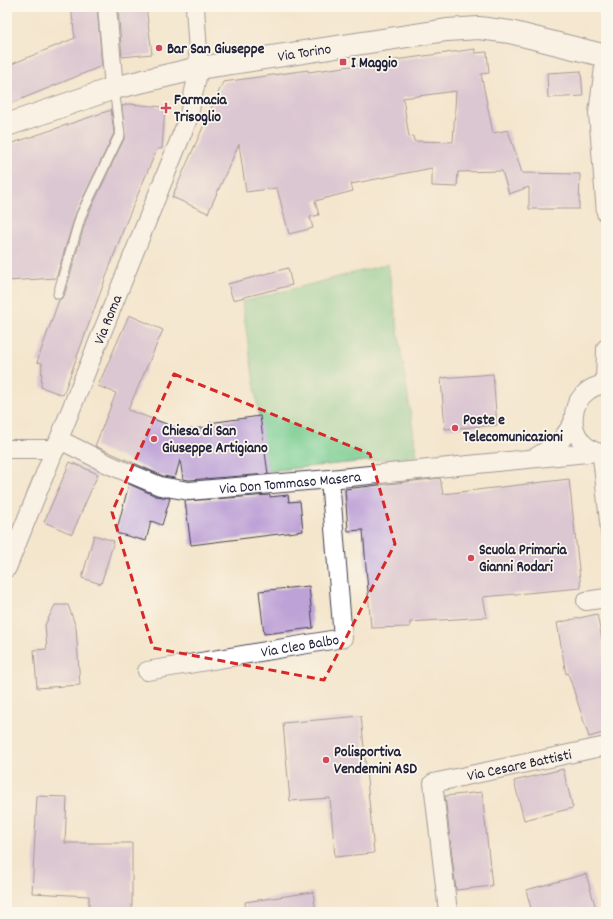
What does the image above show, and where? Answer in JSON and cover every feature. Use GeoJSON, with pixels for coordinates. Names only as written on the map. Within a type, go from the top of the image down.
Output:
{"type":"FeatureCollection","features":[{"type":"Feature","properties":{"kind":"main road","name":"Via Torino"},"geometry":{"type":"LineString","coordinates":[[7,125],[114,88],[199,68],[447,30],[479,28],[510,32],[606,54]]}},
{"type":"Feature","properties":{"kind":"street"},"geometry":{"type":"LineString","coordinates":[[107,7],[114,88]]}},
{"type":"Feature","properties":{"kind":"street","name":"Via Roma"},"geometry":{"type":"LineString","coordinates":[[7,568],[58,445],[188,119],[199,68],[196,7]]}},
{"type":"Feature","properties":{"kind":"street"},"geometry":{"type":"LineString","coordinates":[[606,54],[598,113],[606,213]]}},
{"type":"Feature","properties":{"kind":"street"},"geometry":{"type":"LineString","coordinates":[[602,453],[588,448],[581,441],[574,423],[576,407],[585,393],[594,387],[605,384],[606,348]]}},
{"type":"Feature","properties":{"kind":"street","name":"Via Don Tommaso Masera"},"geometry":{"type":"LineString","coordinates":[[530,460],[560,442],[574,423]]}},
{"type":"Feature","properties":{"kind":"street"},"geometry":{"type":"LineString","coordinates":[[7,449],[58,445]]}},
{"type":"Feature","properties":{"kind":"street","name":"Via Don Tommaso Masera"},"geometry":{"type":"LineString","coordinates":[[58,445],[160,486],[189,491],[330,479],[443,466],[602,453]]}},
{"type":"Feature","properties":{"kind":"street","name":"Via Cleo Balbo"},"geometry":{"type":"LineString","coordinates":[[148,671],[343,638],[330,479]]}},
{"type":"Feature","properties":{"kind":"street"},"geometry":{"type":"LineString","coordinates":[[586,601],[606,598]]}},
{"type":"Feature","properties":{"kind":"street","name":"Via Cesare Battisti"},"geometry":{"type":"LineString","coordinates":[[448,912],[433,783],[606,746]]}},
{"type":"Feature","properties":{"kind":"lane"},"geometry":{"type":"LineString","coordinates":[[58,294],[81,215],[120,134],[114,88]]}},
{"type":"Feature","properties":{"kind":"lane"},"geometry":{"type":"LineString","coordinates":[[602,453],[606,536]]}},
{"type":"Feature","properties":{"kind":"highlighted area"},"geometry":{"type":"Polygon","coordinates":[[[174,374],[370,454],[395,544],[324,680],[153,648],[112,512],[174,374]]]}},
{"type":"Feature","properties":{"kind":"green space"},"geometry":{"type":"Polygon","coordinates":[[[388,264],[417,456],[267,471],[242,302],[388,264]]]}},
{"type":"Feature","properties":{"kind":"building"},"geometry":{"type":"Polygon","coordinates":[[[71,7],[97,7],[102,66],[7,105],[7,66],[75,38],[71,7]]]}},
{"type":"Feature","properties":{"kind":"building"},"geometry":{"type":"Polygon","coordinates":[[[118,7],[146,7],[152,54],[122,57],[118,7]]]}},
{"type":"Feature","properties":{"kind":"building"},"geometry":{"type":"Polygon","coordinates":[[[475,49],[475,53],[487,52],[489,73],[481,74],[493,133],[508,130],[522,173],[580,174],[579,209],[529,209],[529,187],[509,194],[502,171],[458,172],[457,187],[432,186],[432,168],[351,184],[353,191],[315,201],[319,215],[310,217],[313,228],[289,234],[277,188],[246,192],[239,144],[208,213],[172,197],[223,82],[308,70],[308,72],[475,49]],[[456,91],[403,98],[409,137],[413,136],[414,141],[453,142],[456,91]]]}},
{"type":"Feature","properties":{"kind":"building"},"geometry":{"type":"Polygon","coordinates":[[[581,71],[583,96],[548,98],[547,73],[581,71]]]}},
{"type":"Feature","properties":{"kind":"building"},"geometry":{"type":"Polygon","coordinates":[[[129,104],[165,107],[162,149],[157,149],[125,225],[63,395],[41,387],[42,363],[37,362],[59,300],[64,296],[87,217],[125,137],[122,106],[129,104]]]}},
{"type":"Feature","properties":{"kind":"building"},"geometry":{"type":"Polygon","coordinates":[[[111,110],[114,133],[76,213],[56,278],[7,281],[7,145],[111,110]]]}},
{"type":"Feature","properties":{"kind":"building"},"geometry":{"type":"Polygon","coordinates":[[[288,268],[292,285],[233,300],[228,284],[288,268]]]}},
{"type":"Feature","properties":{"kind":"building"},"geometry":{"type":"Polygon","coordinates":[[[129,315],[163,330],[128,410],[183,430],[209,427],[209,423],[260,416],[268,474],[189,480],[183,479],[180,460],[175,478],[163,476],[95,446],[116,393],[98,386],[129,315]]]}},
{"type":"Feature","properties":{"kind":"building"},"geometry":{"type":"Polygon","coordinates":[[[493,374],[497,425],[445,429],[441,378],[493,374]]]}},
{"type":"Feature","properties":{"kind":"building"},"geometry":{"type":"Polygon","coordinates":[[[70,462],[98,474],[72,534],[44,522],[70,462]]]}},
{"type":"Feature","properties":{"kind":"building","name":"Scuola Primaria Gianni Rodari"},"geometry":{"type":"Polygon","coordinates":[[[440,478],[443,494],[569,479],[581,588],[483,597],[487,617],[410,622],[410,627],[371,628],[363,530],[348,531],[345,489],[440,478]]]}},
{"type":"Feature","properties":{"kind":"building"},"geometry":{"type":"Polygon","coordinates":[[[129,484],[156,496],[170,498],[162,525],[151,521],[146,541],[116,533],[129,484]]]}},
{"type":"Feature","properties":{"kind":"building"},"geometry":{"type":"Polygon","coordinates":[[[270,495],[270,497],[288,495],[289,502],[300,501],[303,531],[191,545],[185,501],[270,495]]]}},
{"type":"Feature","properties":{"kind":"building"},"geometry":{"type":"Polygon","coordinates":[[[94,535],[114,541],[101,584],[82,578],[94,535]]]}},
{"type":"Feature","properties":{"kind":"building"},"geometry":{"type":"Polygon","coordinates":[[[309,586],[313,628],[264,634],[259,591],[309,586]]]}},
{"type":"Feature","properties":{"kind":"building"},"geometry":{"type":"Polygon","coordinates":[[[55,605],[68,605],[76,627],[80,685],[37,688],[34,650],[47,649],[45,625],[55,605]]]}},
{"type":"Feature","properties":{"kind":"building"},"geometry":{"type":"Polygon","coordinates":[[[597,614],[606,661],[606,732],[589,737],[568,673],[566,674],[557,623],[597,614]]]}},
{"type":"Feature","properties":{"kind":"building","name":"Polisportiva Vendemini ASD"},"geometry":{"type":"Polygon","coordinates":[[[361,716],[374,853],[335,857],[330,798],[290,801],[283,723],[361,716]]]}},
{"type":"Feature","properties":{"kind":"building"},"geometry":{"type":"Polygon","coordinates":[[[563,769],[573,808],[524,820],[514,781],[563,769]]]}},
{"type":"Feature","properties":{"kind":"building"},"geometry":{"type":"Polygon","coordinates":[[[482,792],[492,886],[456,890],[445,796],[482,792]]]}},
{"type":"Feature","properties":{"kind":"building"},"geometry":{"type":"Polygon","coordinates":[[[37,796],[67,797],[65,843],[132,843],[132,911],[89,912],[89,896],[32,893],[37,796]]]}},
{"type":"Feature","properties":{"kind":"building"},"geometry":{"type":"Polygon","coordinates":[[[586,874],[597,912],[532,912],[526,890],[586,874]]]}},
{"type":"Feature","properties":{"kind":"building"},"geometry":{"type":"Polygon","coordinates":[[[313,892],[316,912],[246,912],[245,902],[313,892]]]}},
{"type":"Feature","properties":{"kind":"place","name":"Bar San Giuseppe"},"geometry":{"type":"Point","coordinates":[159,48]}},
{"type":"Feature","properties":{"kind":"place","name":"I Maggio"},"geometry":{"type":"Point","coordinates":[343,62]}},
{"type":"Feature","properties":{"kind":"place","name":"Farmacia Trisoglio"},"geometry":{"type":"Point","coordinates":[166,108]}},
{"type":"Feature","properties":{"kind":"place","name":"Poste e Telecomunicazioni"},"geometry":{"type":"Point","coordinates":[455,428]}},
{"type":"Feature","properties":{"kind":"place","name":"Chiesa di San Giuseppe Artigiano"},"geometry":{"type":"Point","coordinates":[154,439]}},
{"type":"Feature","properties":{"kind":"place","name":"Scuola Primaria Gianni Rodari"},"geometry":{"type":"Point","coordinates":[471,558]}},
{"type":"Feature","properties":{"kind":"place","name":"Polisportiva Vendemini ASD"},"geometry":{"type":"Point","coordinates":[326,760]}}]}
